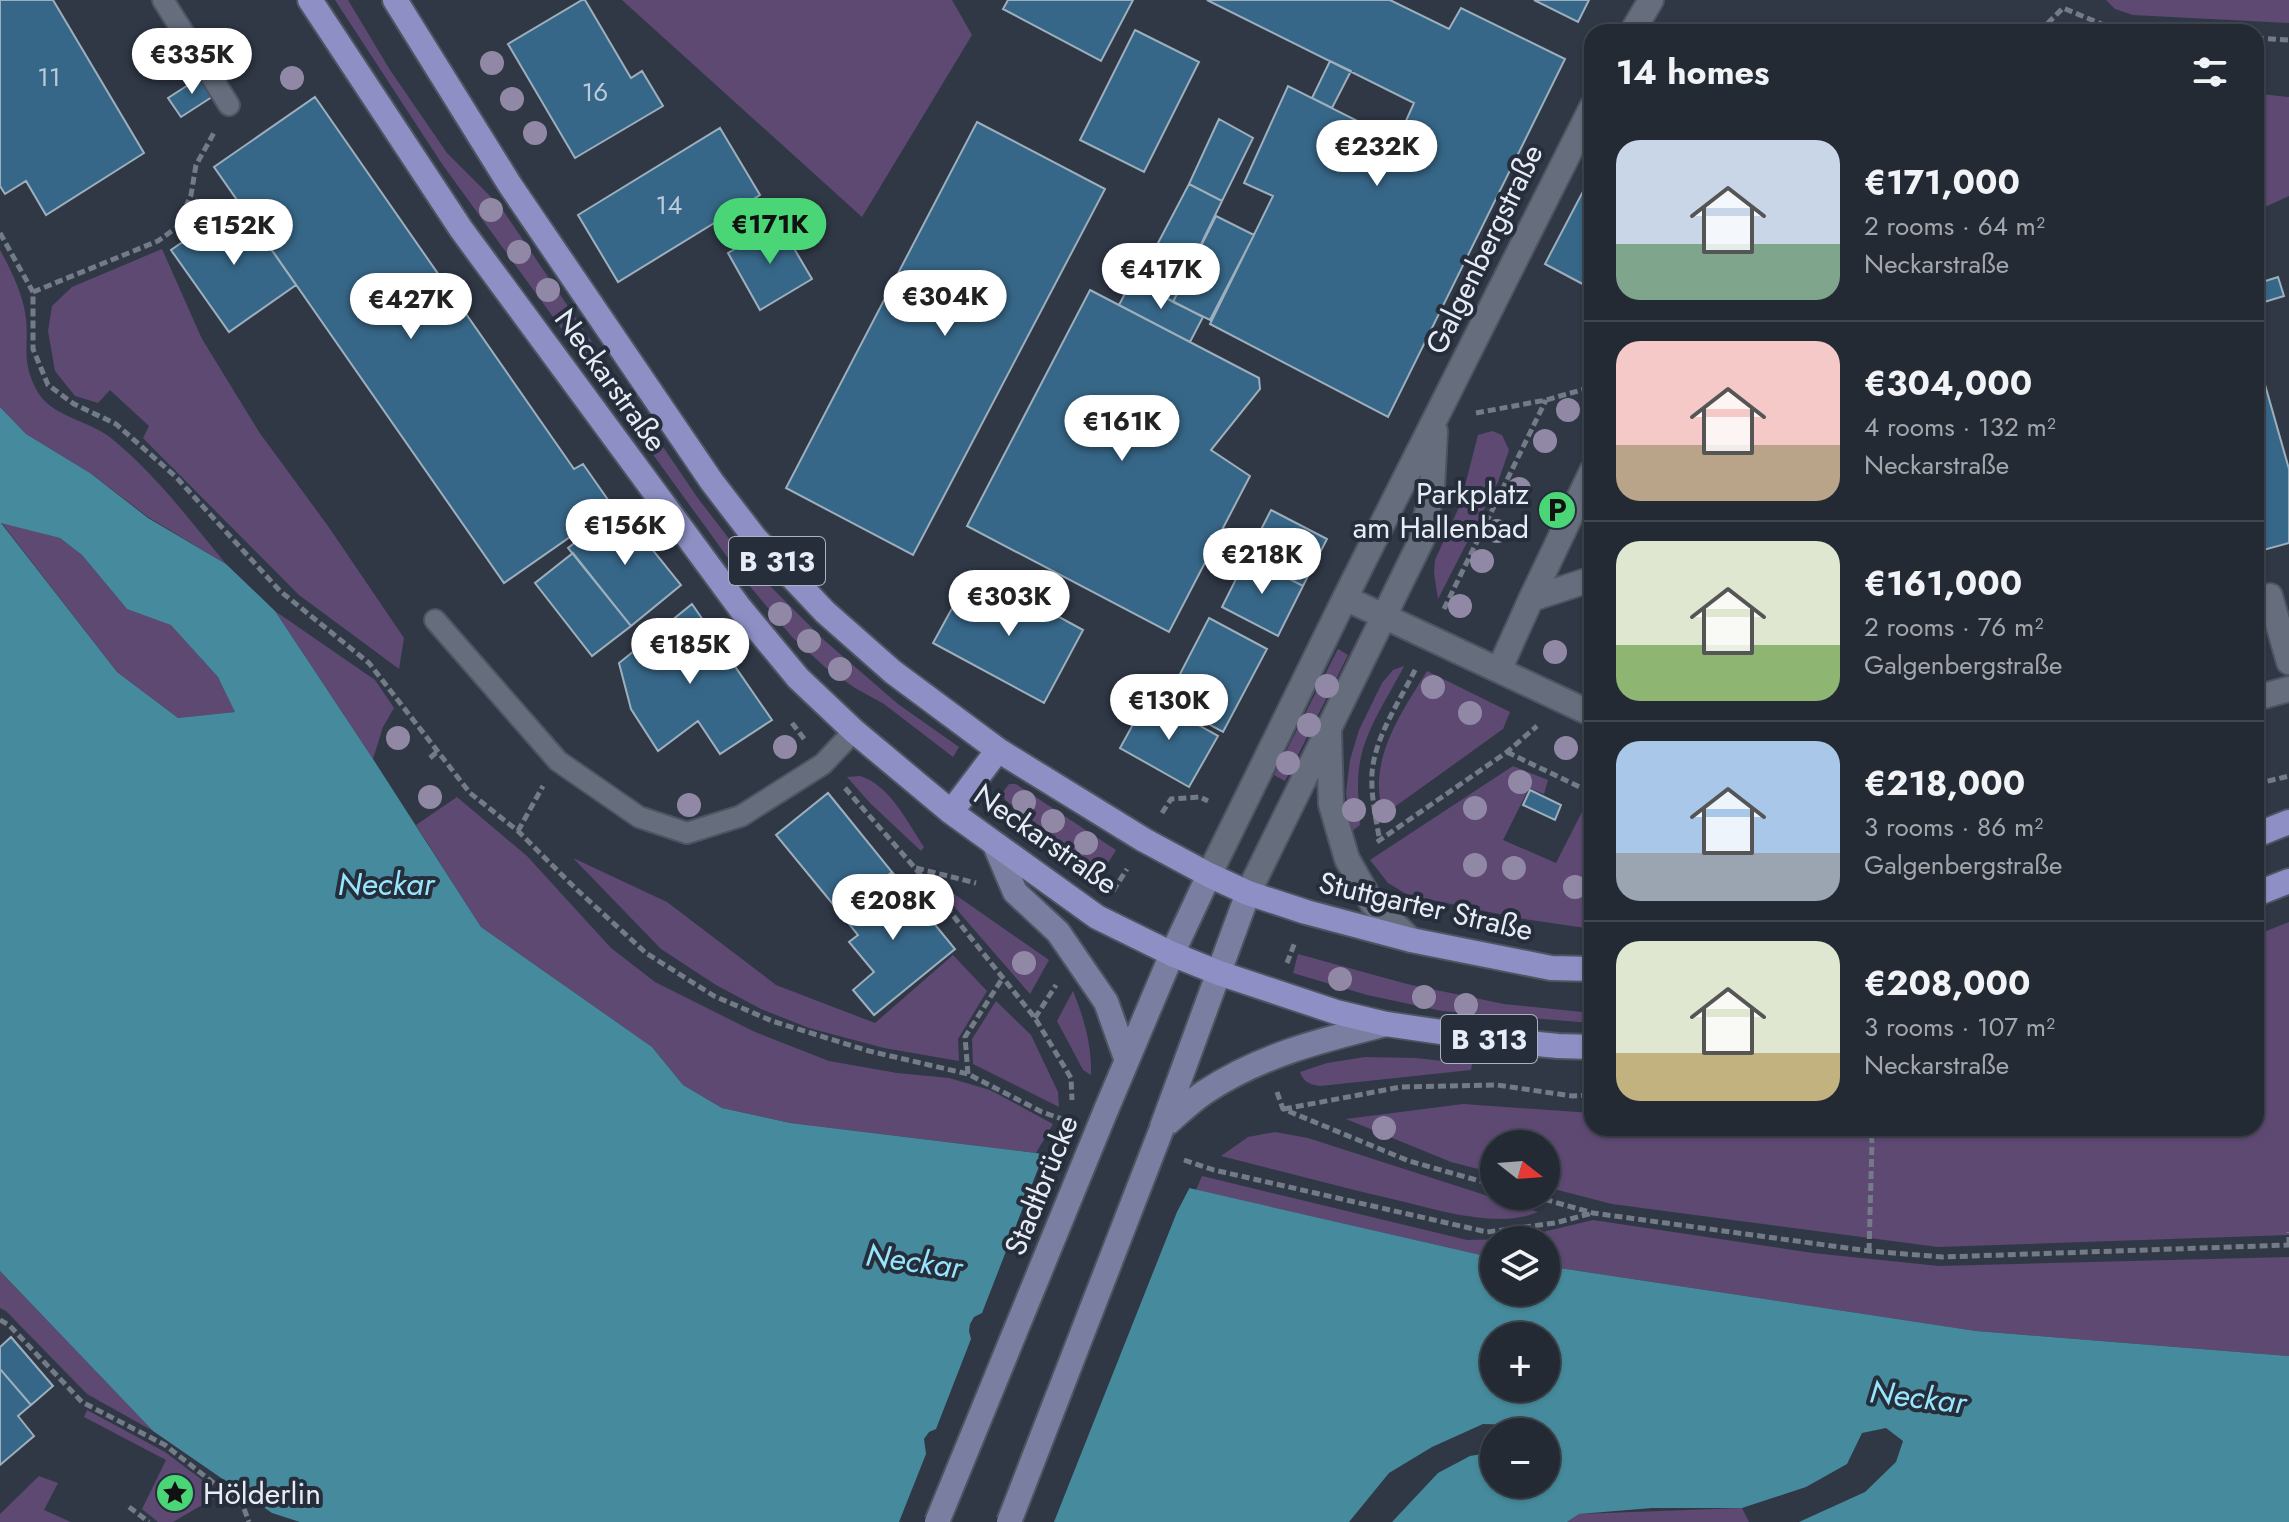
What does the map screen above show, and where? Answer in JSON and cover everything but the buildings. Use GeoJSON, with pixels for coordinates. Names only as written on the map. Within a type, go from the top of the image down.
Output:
{"type":"FeatureCollection","features":[{"type":"Feature","properties":{"kind":"main road","name":"Neckarstraße"},"geometry":{"type":"LineString","coordinates":[[310,0],[461,229],[740,608],[798,678],[854,731],[951,812],[1097,917],[1219,973]]}},
{"type":"Feature","properties":{"kind":"main road","name":"Neckarstraße"},"geometry":{"type":"LineString","coordinates":[[395,0],[510,185],[712,482],[755,538],[825,612],[893,672],[998,750],[1144,840],[1209,875]]}},
{"type":"Feature","properties":{"kind":"main road"},"geometry":{"type":"LineString","coordinates":[[951,812],[998,750]]}},
{"type":"Feature","properties":{"kind":"main road"},"geometry":{"type":"LineString","coordinates":[[2264,832],[2289,822]]}},
{"type":"Feature","properties":{"kind":"main road","name":"B 313"},"geometry":{"type":"LineString","coordinates":[[1209,875],[1248,893]]}},
{"type":"Feature","properties":{"kind":"main road"},"geometry":{"type":"LineString","coordinates":[[2264,891],[2289,881]]}},
{"type":"Feature","properties":{"kind":"main road","name":"Stuttgarter Straße"},"geometry":{"type":"LineString","coordinates":[[1248,893],[1411,940],[1551,968],[1584,969]]}},
{"type":"Feature","properties":{"kind":"main road","name":"B 313"},"geometry":{"type":"LineString","coordinates":[[1219,973],[1336,1012],[1386,1024],[1497,1040],[1584,1047]]}},
{"type":"Feature","properties":{"kind":"street"},"geometry":{"type":"LineString","coordinates":[[1637,24],[1651,0]]}},
{"type":"Feature","properties":{"kind":"street","name":"Galgenbergstraße"},"geometry":{"type":"LineString","coordinates":[[1209,875],[1584,122]]}},
{"type":"Feature","properties":{"kind":"street","name":"Galgenbergstraße"},"geometry":{"type":"LineString","coordinates":[[1248,893],[1422,539],[1432,487],[1435,420]]}},
{"type":"Feature","properties":{"kind":"street"},"geometry":{"type":"LineString","coordinates":[[1499,670],[1584,488]]}},
{"type":"Feature","properties":{"kind":"street"},"geometry":{"type":"LineString","coordinates":[[1531,599],[1584,582]]}},
{"type":"Feature","properties":{"kind":"street"},"geometry":{"type":"LineString","coordinates":[[2264,598],[2270,596],[2289,662]]}},
{"type":"Feature","properties":{"kind":"street"},"geometry":{"type":"LineString","coordinates":[[1345,598],[1584,710]]}},
{"type":"Feature","properties":{"kind":"street"},"geometry":{"type":"LineString","coordinates":[[2264,696],[2289,689]]}},
{"type":"Feature","properties":{"kind":"street","name":"Galgenbergstraße"},"geometry":{"type":"LineString","coordinates":[[1329,728],[1331,804],[1347,859],[1372,903],[1411,940]]}},
{"type":"Feature","properties":{"kind":"street"},"geometry":{"type":"LineString","coordinates":[[995,845],[1015,892],[1058,932],[1106,1002],[1126,1058]]}},
{"type":"Feature","properties":{"kind":"street","name":"Stadtbrücke"},"geometry":{"type":"LineString","coordinates":[[937,1522],[1126,1058],[1209,875]]}},
{"type":"Feature","properties":{"kind":"street"},"geometry":{"type":"LineString","coordinates":[[1009,1522],[1162,1128],[1248,893]]}},
{"type":"Feature","properties":{"kind":"street"},"geometry":{"type":"LineString","coordinates":[[1162,1128],[1203,1093],[1266,1058],[1303,1044],[1386,1024]]}},
{"type":"Feature","properties":{"kind":"lane"},"geometry":{"type":"LineString","coordinates":[[163,0],[229,105]]}},
{"type":"Feature","properties":{"kind":"lane"},"geometry":{"type":"LineString","coordinates":[[435,620],[558,761],[639,817],[687,833],[741,816],[823,764],[854,731]]}},
{"type":"Feature","properties":{"kind":"path"},"geometry":{"type":"LineString","coordinates":[[2060,0],[2063,8],[2102,24]]}},
{"type":"Feature","properties":{"kind":"path"},"geometry":{"type":"LineString","coordinates":[[2047,24],[2063,8]]}},
{"type":"Feature","properties":{"kind":"path"},"geometry":{"type":"LineString","coordinates":[[2264,38],[2289,40]]}},
{"type":"Feature","properties":{"kind":"path"},"geometry":{"type":"LineString","coordinates":[[33,292],[158,241],[177,227],[191,195],[196,165],[229,105]]}},
{"type":"Feature","properties":{"kind":"path"},"geometry":{"type":"LineString","coordinates":[[0,233],[33,292],[33,349],[48,385],[74,404],[116,424],[176,477],[280,591],[369,663],[470,793],[518,831],[646,953],[714,996],[772,1021],[869,1051],[968,1074],[1042,1112],[1071,1122]]}},
{"type":"Feature","properties":{"kind":"path"},"geometry":{"type":"LineString","coordinates":[[1435,420],[1546,400],[1584,389]]}},
{"type":"Feature","properties":{"kind":"path"},"geometry":{"type":"LineString","coordinates":[[1546,400],[1381,737],[1372,772],[1373,803],[1380,841],[1507,752],[1565,701]]}},
{"type":"Feature","properties":{"kind":"path"},"geometry":{"type":"LineString","coordinates":[[430,758],[438,751]]}},
{"type":"Feature","properties":{"kind":"path"},"geometry":{"type":"LineString","coordinates":[[1507,752],[1584,789]]}},
{"type":"Feature","properties":{"kind":"path"},"geometry":{"type":"LineString","coordinates":[[518,831],[558,761]]}},
{"type":"Feature","properties":{"kind":"path"},"geometry":{"type":"LineString","coordinates":[[823,764],[915,868],[1035,1018],[1071,1078],[1072,1109]]}},
{"type":"Feature","properties":{"kind":"path"},"geometry":{"type":"LineString","coordinates":[[2264,782],[2289,776]]}},
{"type":"Feature","properties":{"kind":"path"},"geometry":{"type":"LineString","coordinates":[[915,868],[1015,892]]}},
{"type":"Feature","properties":{"kind":"path"},"geometry":{"type":"LineString","coordinates":[[1275,993],[1306,912]]}},
{"type":"Feature","properties":{"kind":"path"},"geometry":{"type":"LineString","coordinates":[[968,1074],[965,1037],[1003,978]]}},
{"type":"Feature","properties":{"kind":"path"},"geometry":{"type":"LineString","coordinates":[[1480,1181],[1409,1161],[1283,1109],[1401,1087],[1497,1085],[1584,1095]]}},
{"type":"Feature","properties":{"kind":"path"},"geometry":{"type":"LineString","coordinates":[[1869,1251],[1871,1136]]}},
{"type":"Feature","properties":{"kind":"path"},"geometry":{"type":"LineString","coordinates":[[1171,1156],[1214,1170],[1487,1232],[1555,1223],[1593,1213]]}},
{"type":"Feature","properties":{"kind":"path"},"geometry":{"type":"LineString","coordinates":[[1560,1204],[1593,1213],[1869,1251],[1943,1257],[2289,1245],[2289,1232]]}},
{"type":"Feature","properties":{"kind":"path"},"geometry":{"type":"LineString","coordinates":[[0,1320],[9,1325],[82,1402],[165,1445],[243,1506],[249,1522]]}},
{"type":"Feature","properties":{"kind":"path"},"geometry":{"type":"LineString","coordinates":[[129,1507],[149,1522]]}},
{"type":"Feature","properties":{"kind":"shaded area"},"geometry":{"type":"Polygon","coordinates":[[[335,0],[348,0],[390,70],[447,153],[500,206],[697,497],[750,566],[824,640],[898,704],[959,747],[953,757],[884,704],[826,668],[792,637],[739,573],[442,164],[335,0]]]}},
{"type":"Feature","properties":{"kind":"shaded area"},"geometry":{"type":"Polygon","coordinates":[[[622,0],[952,0],[972,35],[862,217],[622,0]]]}},
{"type":"Feature","properties":{"kind":"shaded area"},"geometry":{"type":"Polygon","coordinates":[[[2106,0],[2289,0],[2289,23],[2133,15],[2115,9],[2106,0]]]}},
{"type":"Feature","properties":{"kind":"shaded area"},"geometry":{"type":"Polygon","coordinates":[[[2264,94],[2289,97],[2289,196],[2264,207],[2264,94]]]}},
{"type":"Feature","properties":{"kind":"shaded area"},"geometry":{"type":"Polygon","coordinates":[[[162,249],[202,339],[259,432],[404,638],[399,669],[299,595],[143,438],[149,426],[110,390],[98,403],[75,396],[55,371],[48,331],[52,306],[72,287],[162,249]]]}},
{"type":"Feature","properties":{"kind":"shaded area"},"geometry":{"type":"Polygon","coordinates":[[[0,250],[22,300],[29,370],[42,398],[60,412],[102,432],[127,452],[172,498],[226,564],[148,517],[90,473],[26,434],[0,407],[0,250]]]}},
{"type":"Feature","properties":{"kind":"shaded area"},"geometry":{"type":"Polygon","coordinates":[[[1492,431],[1502,435],[1509,450],[1498,482],[1438,599],[1435,560],[1460,505],[1478,435],[1492,431]]]}},
{"type":"Feature","properties":{"kind":"shaded area"},"geometry":{"type":"Polygon","coordinates":[[[1,522],[60,538],[82,555],[127,609],[171,624],[218,677],[236,712],[178,718],[117,672],[1,522]]]}},
{"type":"Feature","properties":{"kind":"shaded area"},"geometry":{"type":"Polygon","coordinates":[[[275,611],[375,680],[394,708],[383,727],[373,759],[275,611]]]}},
{"type":"Feature","properties":{"kind":"shaded area"},"geometry":{"type":"Polygon","coordinates":[[[1338,649],[1348,655],[1285,781],[1274,775],[1338,649]]]}},
{"type":"Feature","properties":{"kind":"shaded area"},"geometry":{"type":"Polygon","coordinates":[[[1404,666],[1363,749],[1358,778],[1360,825],[1351,832],[1346,793],[1350,760],[1359,730],[1382,683],[1393,670],[1404,666]]]}},
{"type":"Feature","properties":{"kind":"shaded area"},"geometry":{"type":"Polygon","coordinates":[[[1427,671],[1510,712],[1503,729],[1382,816],[1379,779],[1385,750],[1397,722],[1427,671]]]}},
{"type":"Feature","properties":{"kind":"shaded area"},"geometry":{"type":"Polygon","coordinates":[[[1513,766],[1548,780],[1544,794],[1529,788],[1503,840],[1556,863],[1584,808],[1584,928],[1518,918],[1408,895],[1388,883],[1370,860],[1513,766]]]}},
{"type":"Feature","properties":{"kind":"shaded area"},"geometry":{"type":"Polygon","coordinates":[[[860,776],[889,796],[924,847],[921,851],[847,777],[860,776]]]}},
{"type":"Feature","properties":{"kind":"shaded area"},"geometry":{"type":"Polygon","coordinates":[[[1009,784],[1016,784],[1116,850],[1102,873],[1005,800],[1003,792],[1009,784]]]}},
{"type":"Feature","properties":{"kind":"shaded area"},"geometry":{"type":"Polygon","coordinates":[[[457,797],[527,856],[611,948],[655,982],[755,1032],[829,1061],[949,1078],[990,1090],[1053,1124],[1036,1153],[790,1123],[722,1108],[683,1085],[652,1047],[481,927],[416,825],[457,797]]]}},
{"type":"Feature","properties":{"kind":"shaded area"},"geometry":{"type":"Polygon","coordinates":[[[573,858],[667,902],[776,985],[875,1023],[953,955],[987,991],[958,1039],[959,1061],[884,1048],[809,1028],[761,1009],[716,985],[661,949],[573,858]]]}},
{"type":"Feature","properties":{"kind":"shaded area"},"geometry":{"type":"Polygon","coordinates":[[[937,882],[1049,960],[1030,994],[945,896],[937,882]]]}},
{"type":"Feature","properties":{"kind":"shaded area"},"geometry":{"type":"Polygon","coordinates":[[[2289,922],[2289,1235],[1938,1247],[1612,1204],[1560,1191],[1560,1130],[1480,1130],[1480,1169],[1451,1162],[1346,1119],[1463,1104],[1584,1112],[1584,1136],[2264,1136],[2264,932],[2289,922]]]}},
{"type":"Feature","properties":{"kind":"shaded area"},"geometry":{"type":"Polygon","coordinates":[[[1298,954],[1407,984],[1504,1004],[1584,1012],[1584,1022],[1442,1011],[1367,995],[1293,973],[1298,954]]]}},
{"type":"Feature","properties":{"kind":"shaded area"},"geometry":{"type":"Polygon","coordinates":[[[1073,991],[1086,1032],[1091,1075],[1083,1070],[1057,1021],[1073,991]]]}},
{"type":"Feature","properties":{"kind":"shaded area"},"geometry":{"type":"Polygon","coordinates":[[[996,1001],[1031,1035],[1058,1092],[1059,1107],[973,1064],[972,1039],[996,1001]]]}},
{"type":"Feature","properties":{"kind":"shaded area"},"geometry":{"type":"Polygon","coordinates":[[[1365,1057],[1472,1064],[1471,1070],[1320,1086],[1307,1082],[1300,1072],[1327,1063],[1365,1057]]]}},
{"type":"Feature","properties":{"kind":"shaded area"},"geometry":{"type":"Polygon","coordinates":[[[1275,1132],[1308,1138],[1480,1193],[1480,1210],[1538,1212],[1503,1219],[1464,1216],[1221,1156],[1248,1137],[1275,1132]]]}},
{"type":"Feature","properties":{"kind":"shaded area"},"geometry":{"type":"Polygon","coordinates":[[[1202,1176],[1467,1240],[1480,1240],[1480,1255],[1196,1190],[1202,1176]]]}},
{"type":"Feature","properties":{"kind":"shaded area"},"geometry":{"type":"Polygon","coordinates":[[[1593,1220],[1813,1253],[1939,1266],[2289,1257],[2289,1356],[1976,1331],[1560,1268],[1560,1228],[1593,1220]]]}},
{"type":"Feature","properties":{"kind":"shaded area"},"geometry":{"type":"Polygon","coordinates":[[[0,1271],[153,1431],[87,1394],[0,1308],[0,1271]]]}},
{"type":"Feature","properties":{"kind":"shaded area"},"geometry":{"type":"Polygon","coordinates":[[[87,1410],[165,1452],[221,1494],[173,1522],[158,1522],[142,1509],[166,1460],[84,1417],[87,1410]]]}},
{"type":"Feature","properties":{"kind":"shaded area"},"geometry":{"type":"Polygon","coordinates":[[[39,1476],[58,1483],[44,1510],[71,1522],[0,1522],[0,1514],[39,1476]]]}},
{"type":"Feature","properties":{"kind":"shaded area"},"geometry":{"type":"Polygon","coordinates":[[[1742,1508],[1749,1522],[1567,1522],[1579,1514],[1742,1508]]]}},
{"type":"Feature","properties":{"kind":"water","name":"Neckar"},"geometry":{"type":"Polygon","coordinates":[[[0,407],[26,434],[90,473],[148,518],[226,564],[275,611],[481,927],[652,1047],[683,1085],[722,1108],[790,1123],[1036,1153],[1480,1255],[1480,1306],[1560,1306],[1560,1268],[1976,1331],[2289,1356],[2289,1522],[1799,1522],[1865,1492],[1896,1462],[1903,1441],[1886,1428],[1862,1433],[1847,1464],[1806,1487],[1742,1508],[1652,1508],[1579,1514],[1567,1522],[1392,1522],[1438,1473],[1470,1456],[1480,1454],[1480,1498],[1560,1498],[1560,1418],[1480,1418],[1480,1425],[1432,1447],[1389,1473],[1349,1522],[300,1522],[272,1513],[153,1431],[0,1271],[0,407]],[[1,523],[117,672],[178,718],[235,712],[218,677],[171,625],[127,609],[82,555],[60,538],[1,523]]]}},
{"type":"Feature","properties":{"kind":"pier"},"geometry":{"type":"Polygon","coordinates":[[[1045,1151],[1191,1185],[1177,1212],[1054,1522],[899,1522],[926,1454],[924,1439],[936,1429],[971,1339],[970,1324],[974,1317],[982,1313],[1045,1151]]]}},
{"type":"Feature","properties":{"kind":"place","name":"Parkplatz am Hallenbad"},"geometry":{"type":"Point","coordinates":[1557,510]}},
{"type":"Feature","properties":{"kind":"place","name":"Hölderlin"},"geometry":{"type":"Point","coordinates":[175,1493]}}]}
